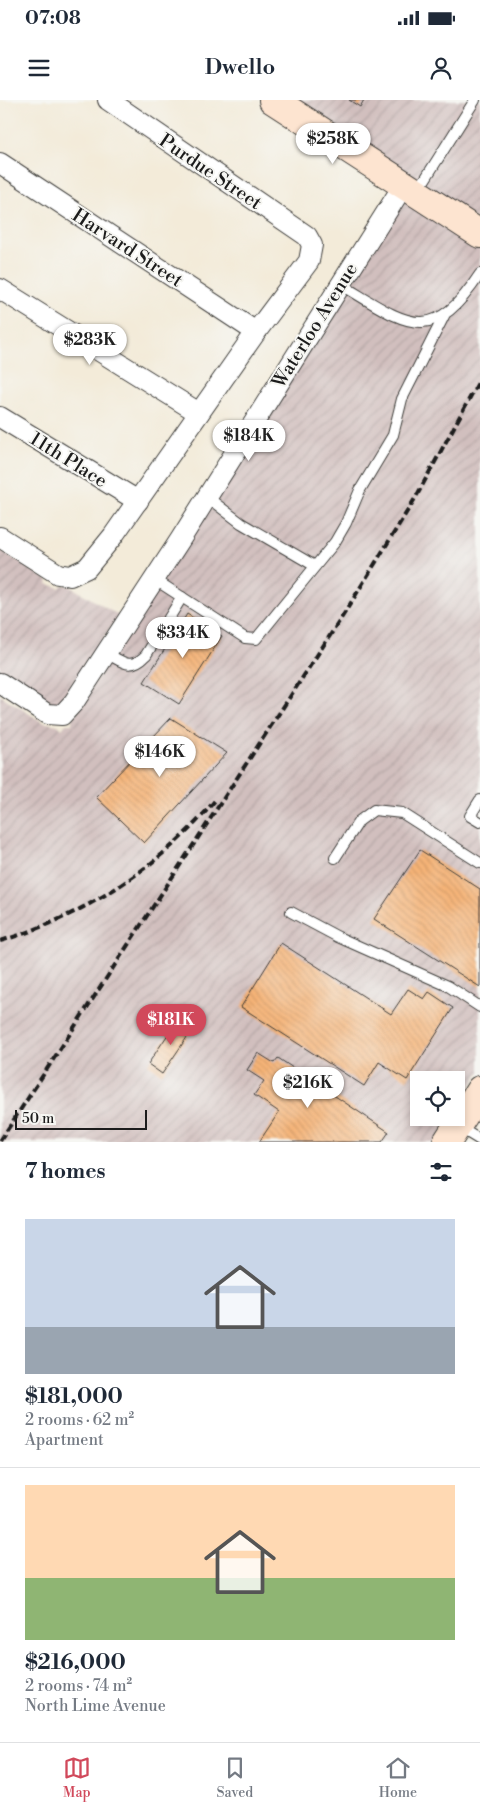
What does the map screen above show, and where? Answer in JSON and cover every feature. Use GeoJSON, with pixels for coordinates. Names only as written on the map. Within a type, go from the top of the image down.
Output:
{"type":"FeatureCollection","features":[{"type":"Feature","properties":{"kind":"street","name":"Purdue Street"},"geometry":{"type":"LineString","coordinates":[[108,100],[307,236],[312,245],[309,261],[256,332]]}},
{"type":"Feature","properties":{"kind":"street"},"geometry":{"type":"LineString","coordinates":[[273,100],[409,190],[480,234]]}},
{"type":"Feature","properties":{"kind":"street","name":"Harvard Street"},"geometry":{"type":"LineString","coordinates":[[0,162],[256,332]]}},
{"type":"Feature","properties":{"kind":"street","name":"Waterloo Avenue"},"geometry":{"type":"LineString","coordinates":[[0,683],[47,714],[62,715],[74,702],[207,498],[340,284],[409,190]]}},
{"type":"Feature","properties":{"kind":"street"},"geometry":{"type":"LineString","coordinates":[[0,290],[199,413]]}},
{"type":"Feature","properties":{"kind":"street"},"geometry":{"type":"LineString","coordinates":[[0,537],[58,574],[70,576],[87,568],[138,501],[256,332]]}},
{"type":"Feature","properties":{"kind":"street","name":"11th Place"},"geometry":{"type":"LineString","coordinates":[[0,417],[138,501]]}},
{"type":"Feature","properties":{"kind":"street"},"geometry":{"type":"LineString","coordinates":[[452,1134],[480,1090]]}},
{"type":"Feature","properties":{"kind":"lane"},"geometry":{"type":"LineString","coordinates":[[409,190],[475,100]]}},
{"type":"Feature","properties":{"kind":"lane"},"geometry":{"type":"LineString","coordinates":[[154,579],[252,640],[256,639],[315,566],[346,523],[360,490],[393,435],[402,399],[444,316],[464,298],[480,274]]}},
{"type":"Feature","properties":{"kind":"lane"},"geometry":{"type":"LineString","coordinates":[[340,284],[398,318],[412,322],[426,322],[444,316]]}},
{"type":"Feature","properties":{"kind":"lane"},"geometry":{"type":"LineString","coordinates":[[207,498],[241,523],[315,566]]}},
{"type":"Feature","properties":{"kind":"lane"},"geometry":{"type":"LineString","coordinates":[[106,653],[126,663],[133,665],[138,663],[146,655],[182,598]]}},
{"type":"Feature","properties":{"kind":"lane"},"geometry":{"type":"LineString","coordinates":[[480,800],[470,816],[480,822]]}},
{"type":"Feature","properties":{"kind":"lane"},"geometry":{"type":"LineString","coordinates":[[335,858],[359,821],[374,810],[402,813],[480,863]]}},
{"type":"Feature","properties":{"kind":"lane"},"geometry":{"type":"LineString","coordinates":[[291,912],[338,937],[448,986],[480,1006]]}},
{"type":"Feature","properties":{"kind":"lane"},"geometry":{"type":"LineString","coordinates":[[452,1134],[480,1140]]}},
{"type":"Feature","properties":{"kind":"shaded area"},"geometry":{"type":"Polygon","coordinates":[[[292,100],[480,100],[480,222],[292,100]]]}},
{"type":"Feature","properties":{"kind":"shaded area"},"geometry":{"type":"Polygon","coordinates":[[[405,199],[480,246],[480,1072],[465,1096],[465,1071],[410,1071],[410,1126],[446,1126],[436,1142],[0,1142],[0,695],[42,722],[58,725],[62,729],[66,724],[72,724],[72,718],[405,199]]]}},
{"type":"Feature","properties":{"kind":"shaded area"},"geometry":{"type":"Polygon","coordinates":[[[0,549],[48,580],[47,584],[60,588],[62,585],[68,585],[119,616],[58,705],[52,704],[0,671],[0,549]]]}},
{"type":"Feature","properties":{"kind":"building"},"geometry":{"type":"Polygon","coordinates":[[[349,100],[364,100],[360,107],[349,100]]]}},
{"type":"Feature","properties":{"kind":"building"},"geometry":{"type":"Polygon","coordinates":[[[187,614],[222,636],[179,704],[144,682],[187,614]]]}},
{"type":"Feature","properties":{"kind":"building"},"geometry":{"type":"Polygon","coordinates":[[[171,718],[227,753],[144,843],[96,797],[171,718]]]}},
{"type":"Feature","properties":{"kind":"building"},"geometry":{"type":"Polygon","coordinates":[[[420,850],[480,889],[480,987],[374,919],[420,850]]]}},
{"type":"Feature","properties":{"kind":"building"},"geometry":{"type":"Polygon","coordinates":[[[281,943],[391,1014],[408,989],[424,999],[429,992],[453,1008],[413,1071],[410,1071],[407,1080],[379,1062],[364,1086],[241,1007],[281,943]]]}},
{"type":"Feature","properties":{"kind":"building"},"geometry":{"type":"Polygon","coordinates":[[[179,1018],[194,1027],[162,1074],[148,1064],[179,1018]]]}},
{"type":"Feature","properties":{"kind":"building"},"geometry":{"type":"Polygon","coordinates":[[[258,1053],[274,1063],[278,1058],[389,1132],[382,1142],[259,1142],[279,1112],[254,1095],[264,1081],[247,1070],[258,1053]]]}},
{"type":"Feature","properties":{"kind":"railway"},"geometry":{"type":"LineString","coordinates":[[0,1141],[344,614],[416,497],[480,379]]}},
{"type":"Feature","properties":{"kind":"railway"},"geometry":{"type":"LineString","coordinates":[[0,941],[60,919],[90,904],[119,886],[171,846],[216,799]]}}]}
